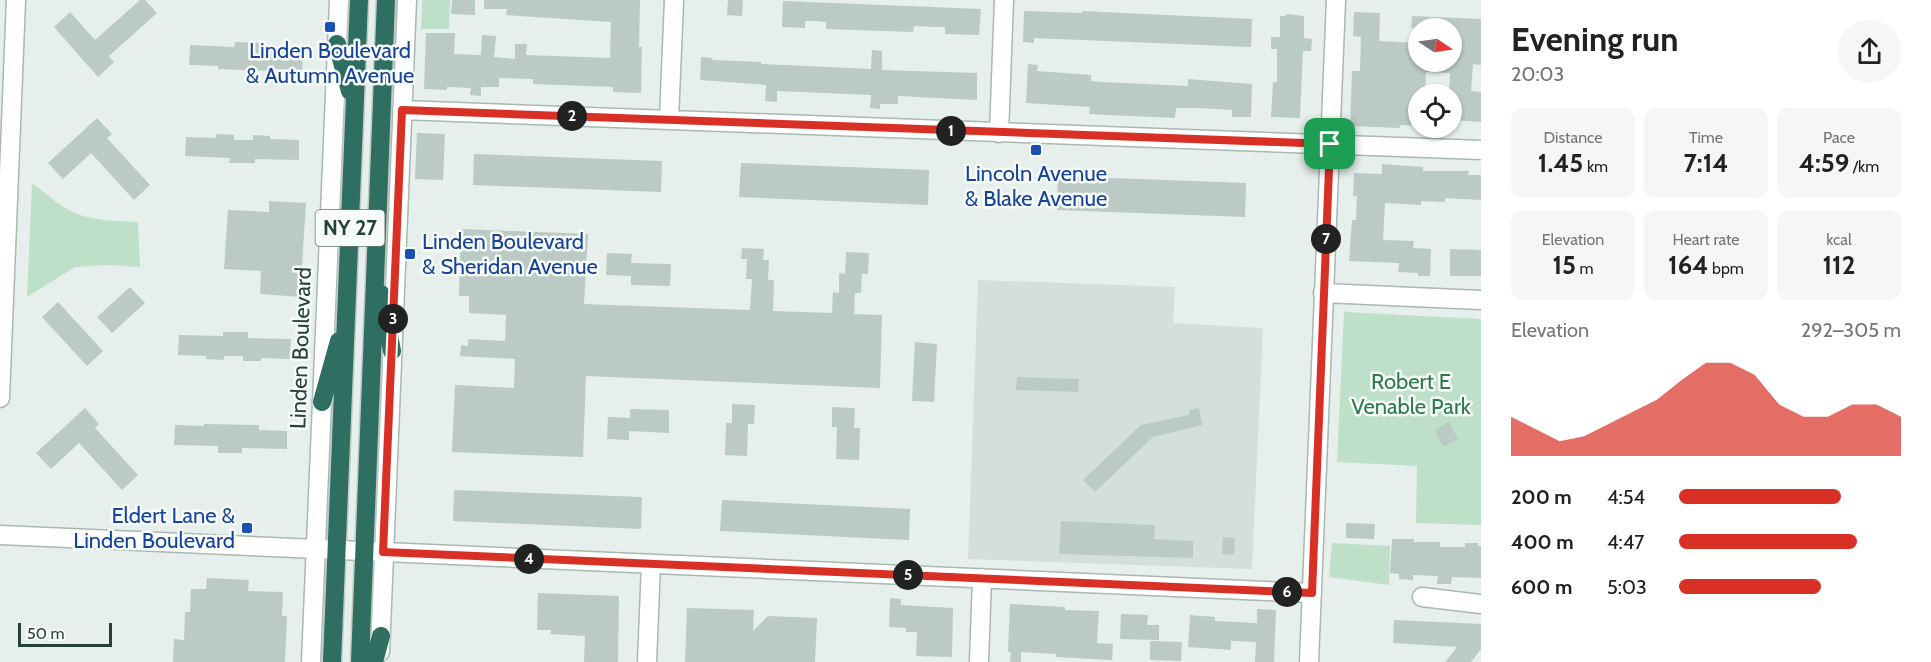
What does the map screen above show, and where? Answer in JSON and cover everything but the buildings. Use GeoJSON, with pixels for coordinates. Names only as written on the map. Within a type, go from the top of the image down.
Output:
{"type":"FeatureCollection","features":[{"type":"Feature","properties":{"kind":"highway","name":"Linden Boulevard"},"geometry":{"type":"LineString","coordinates":[[332,662],[359,0]]}},
{"type":"Feature","properties":{"kind":"highway","name":"NY 27"},"geometry":{"type":"LineString","coordinates":[[360,662],[386,0]]}},
{"type":"Feature","properties":{"kind":"highway"},"geometry":{"type":"LineString","coordinates":[[337,44],[355,109]]}},
{"type":"Feature","properties":{"kind":"highway"},"geometry":{"type":"LineString","coordinates":[[375,266],[392,351]]}},
{"type":"Feature","properties":{"kind":"highway"},"geometry":{"type":"LineString","coordinates":[[322,402],[347,310]]}},
{"type":"Feature","properties":{"kind":"highway"},"geometry":{"type":"LineString","coordinates":[[324,662],[333,631]]}},
{"type":"Feature","properties":{"kind":"highway"},"geometry":{"type":"LineString","coordinates":[[374,662],[381,636]]}},
{"type":"Feature","properties":{"kind":"street"},"geometry":{"type":"LineString","coordinates":[[0,399],[16,0]]}},
{"type":"Feature","properties":{"kind":"street","name":"Linden Boulevard"},"geometry":{"type":"LineString","coordinates":[[311,662],[339,0]]}},
{"type":"Feature","properties":{"kind":"street"},"geometry":{"type":"LineString","coordinates":[[380,662],[407,0]]}},
{"type":"Feature","properties":{"kind":"street"},"geometry":{"type":"LineString","coordinates":[[669,120],[674,0]]}},
{"type":"Feature","properties":{"kind":"street"},"geometry":{"type":"LineString","coordinates":[[999,133],[1004,0]]}},
{"type":"Feature","properties":{"kind":"street"},"geometry":{"type":"LineString","coordinates":[[1309,662],[1336,0]]}},
{"type":"Feature","properties":{"kind":"street"},"geometry":{"type":"LineString","coordinates":[[402,110],[1481,150]]}},
{"type":"Feature","properties":{"kind":"street"},"geometry":{"type":"LineString","coordinates":[[1323,293],[1481,300]]}},
{"type":"Feature","properties":{"kind":"street"},"geometry":{"type":"LineString","coordinates":[[0,535],[1312,593]]}},
{"type":"Feature","properties":{"kind":"street"},"geometry":{"type":"LineString","coordinates":[[647,662],[651,564]]}},
{"type":"Feature","properties":{"kind":"street"},"geometry":{"type":"LineString","coordinates":[[979,662],[982,578]]}},
{"type":"Feature","properties":{"kind":"street"},"geometry":{"type":"LineString","coordinates":[[1422,597],[1481,604]]}},
{"type":"Feature","properties":{"kind":"shaded area"},"geometry":{"type":"Polygon","coordinates":[[[978,280],[1175,287],[1173,323],[1263,328],[1252,569],[968,559],[978,280]]]}},
{"type":"Feature","properties":{"kind":"green space"},"geometry":{"type":"Polygon","coordinates":[[[422,0],[450,0],[449,29],[421,29],[422,0]]]}},
{"type":"Feature","properties":{"kind":"green space"},"geometry":{"type":"Polygon","coordinates":[[[32,183],[61,205],[80,215],[102,220],[138,222],[140,267],[108,265],[75,267],[27,297],[32,183]]]}},
{"type":"Feature","properties":{"kind":"green space","name":"Robert E Venable Park"},"geometry":{"type":"Polygon","coordinates":[[[1344,312],[1481,319],[1481,525],[1416,523],[1417,466],[1337,462],[1344,312]]]}},
{"type":"Feature","properties":{"kind":"green space"},"geometry":{"type":"Polygon","coordinates":[[[1332,543],[1390,546],[1389,585],[1329,577],[1332,543]]]}},
{"type":"Feature","properties":{"kind":"place","name":"Linden Boulevard & Autumn Avenue"},"geometry":{"type":"Point","coordinates":[330,27]}},
{"type":"Feature","properties":{"kind":"place","name":"Lincoln Avenue & Blake Avenue"},"geometry":{"type":"Point","coordinates":[1036,150]}},
{"type":"Feature","properties":{"kind":"place","name":"Linden Boulevard & Sheridan Avenue"},"geometry":{"type":"Point","coordinates":[410,254]}},
{"type":"Feature","properties":{"kind":"place","name":"Eldert Lane & Linden Boulevard"},"geometry":{"type":"Point","coordinates":[247,528]}},
{"type":"Feature","properties":{"kind":"route"},"geometry":{"type":"LineString","coordinates":[[402,110],[1330,144],[1312,593],[383,552],[402,110]]}}]}
